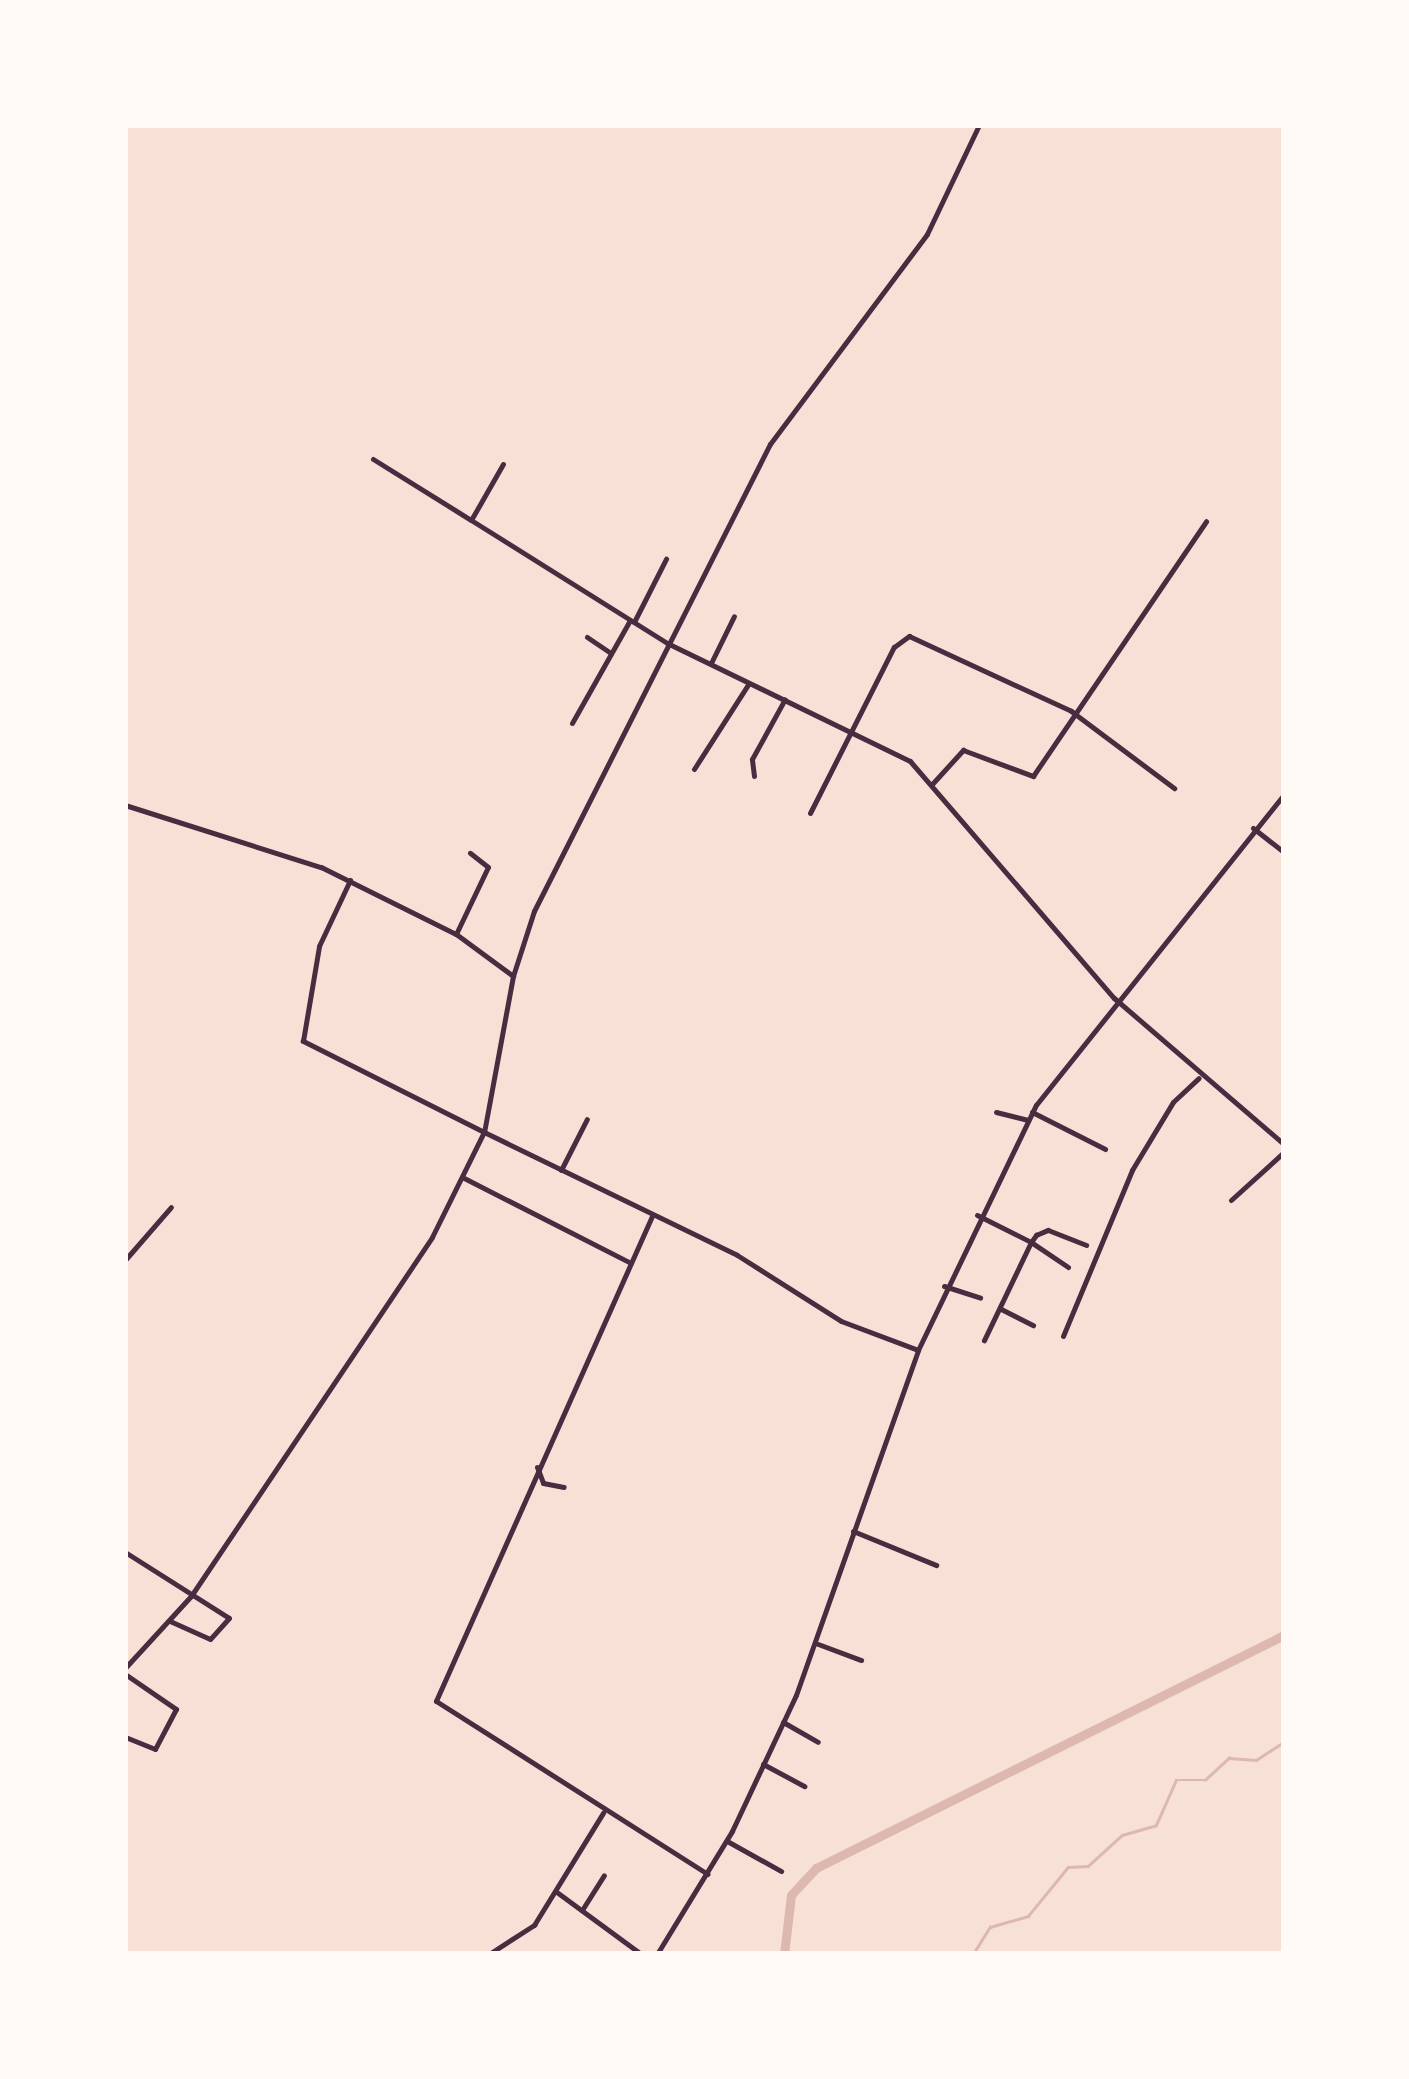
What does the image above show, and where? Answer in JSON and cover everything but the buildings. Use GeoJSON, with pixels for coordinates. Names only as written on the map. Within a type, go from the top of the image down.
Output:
{"type":"FeatureCollection","features":[{"type":"Feature","properties":{"kind":"street"},"geometry":{"type":"LineString","coordinates":[[125,1738],[154,1749],[176,1709],[125,1671],[193,1593],[464,1178],[484,1132],[512,976],[534,911],[770,444],[928,234],[978,125]]}},
{"type":"Feature","properties":{"kind":"street"},"geometry":{"type":"LineString","coordinates":[[373,460],[668,643],[852,730],[933,783],[1114,998],[1200,1078],[1284,1144]]}},
{"type":"Feature","properties":{"kind":"street"},"geometry":{"type":"LineString","coordinates":[[471,520],[502,464]]}},
{"type":"Feature","properties":{"kind":"street"},"geometry":{"type":"LineString","coordinates":[[933,783],[963,750],[1033,776],[1071,711],[1206,520]]}},
{"type":"Feature","properties":{"kind":"street"},"geometry":{"type":"LineString","coordinates":[[572,722],[666,560]]}},
{"type":"Feature","properties":{"kind":"street"},"geometry":{"type":"LineString","coordinates":[[710,664],[734,616]]}},
{"type":"Feature","properties":{"kind":"street"},"geometry":{"type":"LineString","coordinates":[[586,636],[611,653]]}},
{"type":"Feature","properties":{"kind":"street"},"geometry":{"type":"LineString","coordinates":[[810,814],[852,730],[909,636],[1071,711],[1174,788]]}},
{"type":"Feature","properties":{"kind":"street"},"geometry":{"type":"LineString","coordinates":[[694,769],[750,683]]}},
{"type":"Feature","properties":{"kind":"street"},"geometry":{"type":"LineString","coordinates":[[754,776],[752,758],[785,699]]}},
{"type":"Feature","properties":{"kind":"street"},"geometry":{"type":"LineString","coordinates":[[658,1954],[727,1841],[818,1644],[918,1350],[976,1215],[1032,1112],[1114,998],[1284,794]]}},
{"type":"Feature","properties":{"kind":"street"},"geometry":{"type":"LineString","coordinates":[[125,805],[350,880],[456,934],[512,976]]}},
{"type":"Feature","properties":{"kind":"street"},"geometry":{"type":"LineString","coordinates":[[1254,828],[1284,852]]}},
{"type":"Feature","properties":{"kind":"street"},"geometry":{"type":"LineString","coordinates":[[456,934],[488,867],[470,853]]}},
{"type":"Feature","properties":{"kind":"street"},"geometry":{"type":"LineString","coordinates":[[350,880],[319,946],[298,1027],[303,1040],[652,1216],[737,1254],[841,1321],[918,1350]]}},
{"type":"Feature","properties":{"kind":"street"},"geometry":{"type":"LineString","coordinates":[[1062,1336],[1132,1170],[1173,1102],[1200,1078]]}},
{"type":"Feature","properties":{"kind":"street"},"geometry":{"type":"LineString","coordinates":[[996,1112],[1028,1120]]}},
{"type":"Feature","properties":{"kind":"street"},"geometry":{"type":"LineString","coordinates":[[1032,1112],[1105,1149]]}},
{"type":"Feature","properties":{"kind":"street"},"geometry":{"type":"LineString","coordinates":[[560,1170],[587,1119]]}},
{"type":"Feature","properties":{"kind":"street"},"geometry":{"type":"LineString","coordinates":[[1231,1200],[1284,1152]]}},
{"type":"Feature","properties":{"kind":"street"},"geometry":{"type":"LineString","coordinates":[[464,1178],[630,1263]]}},
{"type":"Feature","properties":{"kind":"street"},"geometry":{"type":"LineString","coordinates":[[125,1260],[171,1207]]}},
{"type":"Feature","properties":{"kind":"street"},"geometry":{"type":"LineString","coordinates":[[976,1215],[1031,1242],[1068,1267]]}},
{"type":"Feature","properties":{"kind":"street"},"geometry":{"type":"LineString","coordinates":[[652,1216],[537,1466],[514,1541],[437,1706],[708,1874]]}},
{"type":"Feature","properties":{"kind":"street"},"geometry":{"type":"LineString","coordinates":[[984,1340],[1031,1242],[1044,1229],[1086,1245]]}},
{"type":"Feature","properties":{"kind":"street"},"geometry":{"type":"LineString","coordinates":[[944,1286],[980,1298]]}},
{"type":"Feature","properties":{"kind":"street"},"geometry":{"type":"LineString","coordinates":[[1001,1308],[1033,1325]]}},
{"type":"Feature","properties":{"kind":"street"},"geometry":{"type":"LineString","coordinates":[[537,1466],[543,1483],[564,1487]]}},
{"type":"Feature","properties":{"kind":"street"},"geometry":{"type":"LineString","coordinates":[[854,1531],[936,1565]]}},
{"type":"Feature","properties":{"kind":"street"},"geometry":{"type":"LineString","coordinates":[[125,1552],[228,1614],[223,1632],[210,1640],[170,1621]]}},
{"type":"Feature","properties":{"kind":"street"},"geometry":{"type":"LineString","coordinates":[[818,1644],[861,1660]]}},
{"type":"Feature","properties":{"kind":"street"},"geometry":{"type":"LineString","coordinates":[[783,1722],[818,1742]]}},
{"type":"Feature","properties":{"kind":"street"},"geometry":{"type":"LineString","coordinates":[[764,1764],[804,1786]]}},
{"type":"Feature","properties":{"kind":"street"},"geometry":{"type":"LineString","coordinates":[[488,1954],[526,1933],[558,1893],[603,1812]]}},
{"type":"Feature","properties":{"kind":"street"},"geometry":{"type":"LineString","coordinates":[[727,1841],[781,1871]]}},
{"type":"Feature","properties":{"kind":"street"},"geometry":{"type":"LineString","coordinates":[[582,1910],[604,1875]]}},
{"type":"Feature","properties":{"kind":"street"},"geometry":{"type":"LineString","coordinates":[[558,1893],[642,1954]]}},
{"type":"Feature","properties":{"kind":"waterway"},"geometry":{"type":"LineString","coordinates":[[784,1954],[791,1895],[816,1868],[1284,1635]]}},
{"type":"Feature","properties":{"kind":"waterway"},"geometry":{"type":"LineString","coordinates":[[973,1954],[990,1927],[1028,1916],[1068,1867],[1088,1866],[1122,1835],[1156,1825],[1176,1780],[1205,1780],[1229,1758],[1256,1760],[1284,1742]]}}]}
